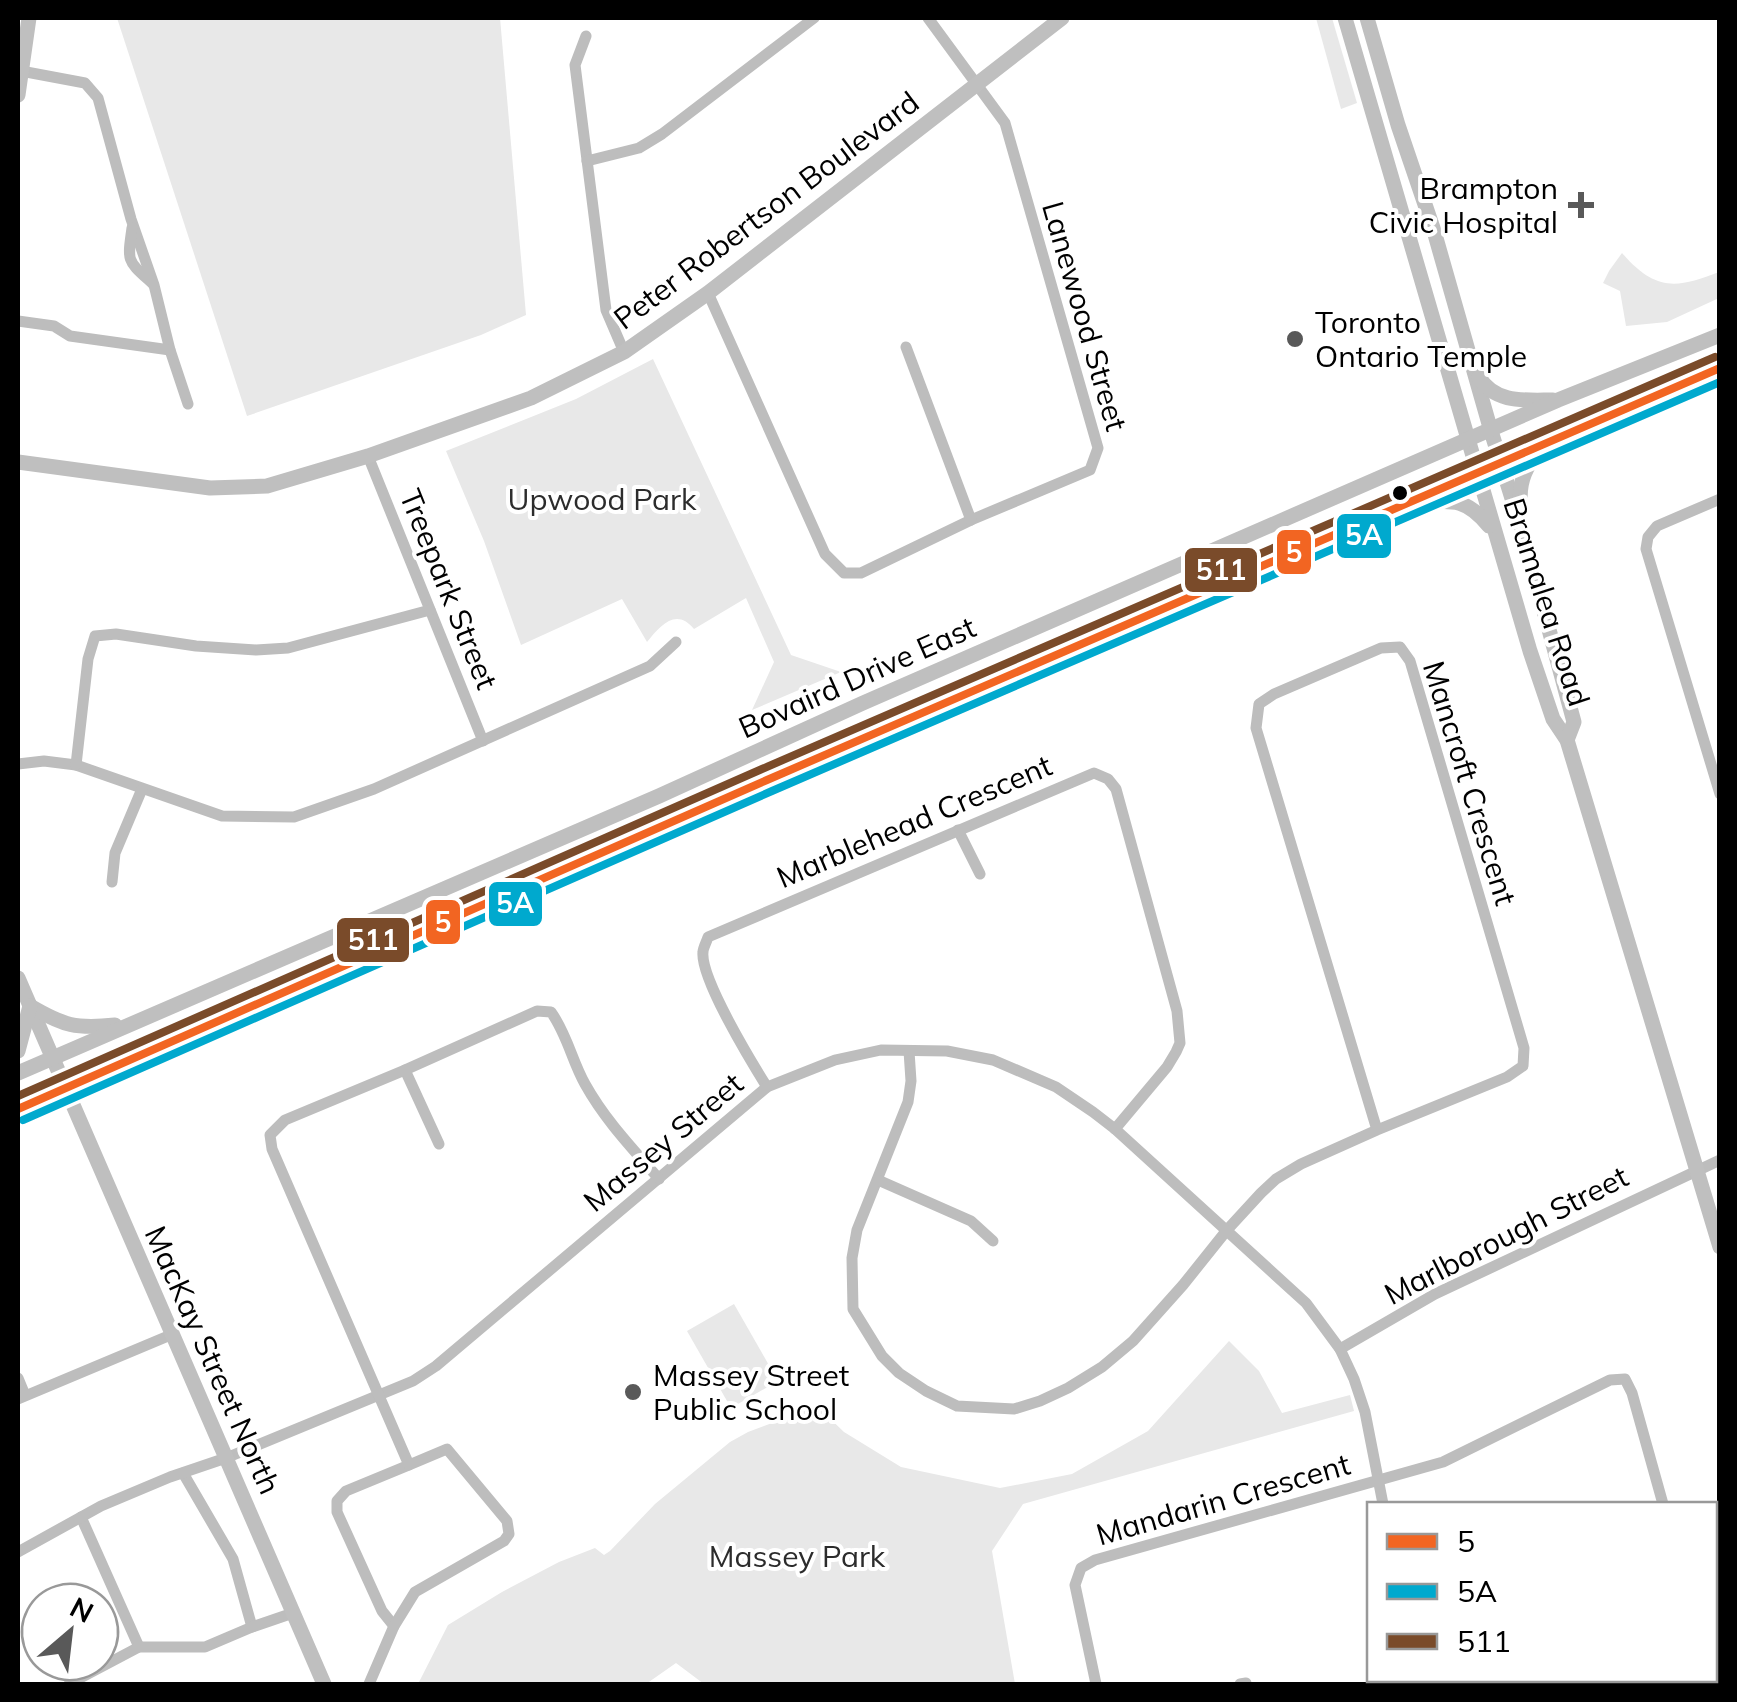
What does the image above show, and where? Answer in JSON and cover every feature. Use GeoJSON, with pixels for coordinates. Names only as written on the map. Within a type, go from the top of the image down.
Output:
{"type":"FeatureCollection","features":[{"type":"Feature","properties":{"kind":"main road"},"geometry":{"type":"LineString","coordinates":[[18,95],[29,18]]}},
{"type":"Feature","properties":{"kind":"main road","name":"Peter Robertson Boulevard"},"geometry":{"type":"LineString","coordinates":[[18,462],[210,488],[267,486],[368,456],[531,398],[624,352],[708,293],[1062,18]]}},
{"type":"Feature","properties":{"kind":"main road","name":"Bramalea Road"},"geometry":{"type":"LineString","coordinates":[[1346,18],[1494,533],[1553,719],[1567,740],[1720,1248]]}},
{"type":"Feature","properties":{"kind":"main road","name":"Bramalea Road"},"geometry":{"type":"LineString","coordinates":[[1367,18],[1524,537],[1574,722],[1567,740]]}},
{"type":"Feature","properties":{"kind":"main road","name":"Bovaird Drive East"},"geometry":{"type":"LineString","coordinates":[[18,1073],[1558,400],[1720,335]]}},
{"type":"Feature","properties":{"kind":"main road","name":"Bovaird Drive East"},"geometry":{"type":"LineString","coordinates":[[18,1109],[1720,368]]}},
{"type":"Feature","properties":{"kind":"main road"},"geometry":{"type":"LineString","coordinates":[[1475,370],[1484,386],[1504,398],[1558,400]]}},
{"type":"Feature","properties":{"kind":"main road"},"geometry":{"type":"LineString","coordinates":[[1524,537],[1520,480],[1546,442]]}},
{"type":"Feature","properties":{"kind":"main road"},"geometry":{"type":"LineString","coordinates":[[1403,506],[1456,502],[1480,514],[1494,533]]}},
{"type":"Feature","properties":{"kind":"main road","name":"MacKay Street North"},"geometry":{"type":"LineString","coordinates":[[18,978],[324,1684]]}},
{"type":"Feature","properties":{"kind":"main road"},"geometry":{"type":"LineString","coordinates":[[18,1051],[30,1006],[73,1027],[134,1022]]}},
{"type":"Feature","properties":{"kind":"street"},"geometry":{"type":"LineString","coordinates":[[587,162],[640,148],[814,18]]}},
{"type":"Feature","properties":{"kind":"street","name":"Lanewood Street"},"geometry":{"type":"LineString","coordinates":[[708,293],[824,554],[844,574],[861,573],[971,520],[1090,470],[1098,448],[1005,123],[928,18]]}},
{"type":"Feature","properties":{"kind":"street"},"geometry":{"type":"LineString","coordinates":[[586,36],[575,65],[606,310],[624,352]]}},
{"type":"Feature","properties":{"kind":"street"},"geometry":{"type":"LineString","coordinates":[[22,71],[85,83],[98,98],[188,404]]}},
{"type":"Feature","properties":{"kind":"street"},"geometry":{"type":"LineString","coordinates":[[18,320],[54,326],[70,336],[170,350]]}},
{"type":"Feature","properties":{"kind":"street"},"geometry":{"type":"LineString","coordinates":[[906,347],[971,520]]}},
{"type":"Feature","properties":{"kind":"street","name":"Treepark Street"},"geometry":{"type":"LineString","coordinates":[[368,456],[483,741]]}},
{"type":"Feature","properties":{"kind":"street"},"geometry":{"type":"LineString","coordinates":[[1720,499],[1657,526],[1648,537],[1646,549],[1720,794]]}},
{"type":"Feature","properties":{"kind":"street"},"geometry":{"type":"LineString","coordinates":[[76,765],[88,659],[95,636],[116,634],[256,650],[288,648],[430,610]]}},
{"type":"Feature","properties":{"kind":"street"},"geometry":{"type":"LineString","coordinates":[[18,764],[44,761],[76,765],[222,816],[294,817],[374,789],[650,666],[676,642]]}},
{"type":"Feature","properties":{"kind":"street","name":"Mancroft Crescent"},"geometry":{"type":"LineString","coordinates":[[908,1050],[908,1102],[854,1244],[854,1309],[882,1356],[926,1391],[957,1406],[1014,1408],[1068,1388],[1133,1340],[1276,1179],[1377,1130],[1508,1077],[1523,1066],[1524,1048],[1410,662],[1400,647],[1381,648],[1274,694],[1259,704],[1256,728],[1377,1130]]}},
{"type":"Feature","properties":{"kind":"street","name":"Marblehead Crescent"},"geometry":{"type":"LineString","coordinates":[[767,1088],[736,1036],[704,967],[702,950],[708,937],[1094,773],[1108,779],[1116,789],[1176,1011],[1180,1042],[1168,1067],[1115,1128]]}},
{"type":"Feature","properties":{"kind":"street"},"geometry":{"type":"LineString","coordinates":[[112,882],[115,853],[142,789]]}},
{"type":"Feature","properties":{"kind":"street"},"geometry":{"type":"LineString","coordinates":[[958,830],[980,874]]}},
{"type":"Feature","properties":{"kind":"street"},"geometry":{"type":"LineString","coordinates":[[408,1465],[272,1149],[270,1135],[285,1120],[536,1012],[551,1012],[603,1115],[659,1179]]}},
{"type":"Feature","properties":{"kind":"street","name":"Massey Street"},"geometry":{"type":"LineString","coordinates":[[18,1552],[101,1506],[413,1381],[436,1366],[767,1088],[835,1060],[881,1050],[947,1051],[993,1060],[1056,1087],[1115,1128],[1306,1303],[1340,1349],[1365,1412],[1383,1502]]}},
{"type":"Feature","properties":{"kind":"street"},"geometry":{"type":"LineString","coordinates":[[405,1070],[439,1144]]}},
{"type":"Feature","properties":{"kind":"street","name":"Marlborough Street"},"geometry":{"type":"LineString","coordinates":[[1340,1349],[1434,1294],[1720,1160]]}},
{"type":"Feature","properties":{"kind":"street"},"geometry":{"type":"LineString","coordinates":[[878,1180],[971,1221],[992,1240]]}},
{"type":"Feature","properties":{"kind":"street"},"geometry":{"type":"LineString","coordinates":[[18,1378],[21,1397],[173,1334]]}},
{"type":"Feature","properties":{"kind":"street"},"geometry":{"type":"LineString","coordinates":[[1379,1481],[1443,1462],[1610,1380],[1624,1379],[1632,1392],[1663,1502]]}},
{"type":"Feature","properties":{"kind":"street"},"geometry":{"type":"LineString","coordinates":[[368,1684],[394,1626],[416,1592],[504,1542],[510,1534],[507,1521],[446,1448],[346,1492],[337,1502],[337,1512],[382,1611],[394,1626]]}},
{"type":"Feature","properties":{"kind":"street"},"geometry":{"type":"LineString","coordinates":[[182,1473],[233,1558],[252,1626]]}},
{"type":"Feature","properties":{"kind":"street","name":"Mandarin Crescent"},"geometry":{"type":"LineString","coordinates":[[1096,1684],[1075,1585],[1081,1568],[1094,1560],[1379,1481]]}},
{"type":"Feature","properties":{"kind":"street"},"geometry":{"type":"LineString","coordinates":[[81,1517],[139,1646]]}},
{"type":"Feature","properties":{"kind":"street"},"geometry":{"type":"LineString","coordinates":[[68,1684],[139,1646],[206,1647],[293,1613]]}},
{"type":"Feature","properties":{"kind":"green space"},"geometry":{"type":"Polygon","coordinates":[[[117,18],[500,18],[526,315],[481,335],[247,416],[117,18]]]}},
{"type":"Feature","properties":{"kind":"green space"},"geometry":{"type":"Polygon","coordinates":[[[1316,18],[1332,18],[1357,103],[1341,109],[1316,18]]]}},
{"type":"Feature","properties":{"kind":"green space"},"geometry":{"type":"Polygon","coordinates":[[[1622,253],[1645,274],[1667,283],[1690,282],[1719,272],[1719,298],[1667,322],[1626,326],[1620,291],[1603,283],[1622,253]]]}},
{"type":"Feature","properties":{"kind":"green space","name":"Upwood Park"},"geometry":{"type":"Polygon","coordinates":[[[653,359],[791,655],[841,672],[752,710],[774,662],[746,598],[694,629],[681,620],[669,621],[647,642],[622,599],[521,645],[446,451],[576,399],[653,359]]]}},
{"type":"Feature","properties":{"kind":"green space"},"geometry":{"type":"Polygon","coordinates":[[[734,1304],[778,1381],[731,1408],[687,1331],[734,1304]]]}},
{"type":"Feature","properties":{"kind":"green space","name":"Massey Park"},"geometry":{"type":"Polygon","coordinates":[[[1229,1341],[1259,1371],[1282,1413],[1350,1395],[1354,1411],[1023,1504],[992,1551],[1015,1684],[704,1684],[676,1663],[646,1684],[418,1684],[448,1625],[559,1562],[595,1548],[604,1555],[655,1504],[730,1442],[748,1432],[817,1406],[844,1432],[901,1467],[1000,1488],[1072,1474],[1148,1431],[1229,1341]]]}},
{"type":"Feature","properties":{"kind":"transit line","name":"511"},"geometry":{"type":"LineString","coordinates":[[18,1096],[1715,357]]}},
{"type":"Feature","properties":{"kind":"transit line","name":"5"},"geometry":{"type":"LineString","coordinates":[[18,1109],[1720,368]]}},
{"type":"Feature","properties":{"kind":"transit line","name":"5A"},"geometry":{"type":"LineString","coordinates":[[23,1120],[1720,382]]}},
{"type":"Feature","properties":{"kind":"place","name":"Brampton Civic Hospital"},"geometry":{"type":"Point","coordinates":[1581,205]}},
{"type":"Feature","properties":{"kind":"place","name":"Toronto Ontario Temple"},"geometry":{"type":"Point","coordinates":[1295,339]}},
{"type":"Feature","properties":{"kind":"place","name":"Massey Street Public School"},"geometry":{"type":"Point","coordinates":[633,1392]}}]}
